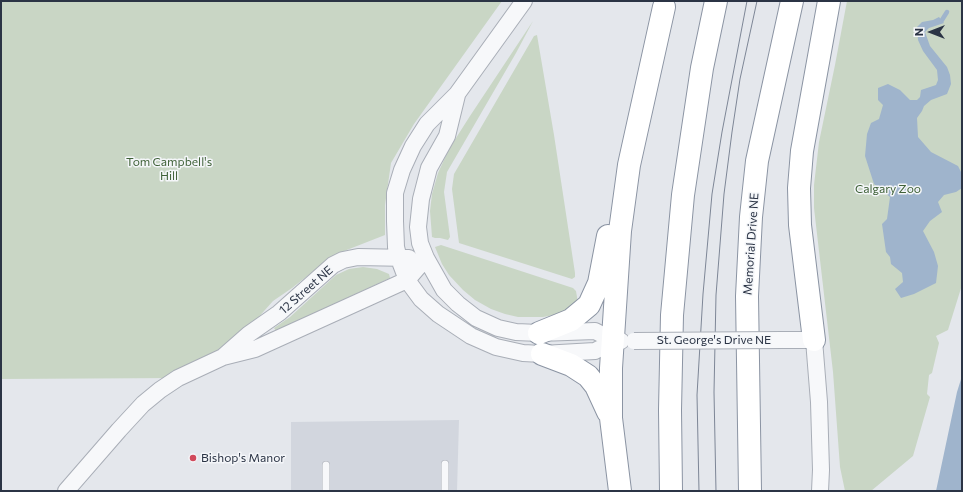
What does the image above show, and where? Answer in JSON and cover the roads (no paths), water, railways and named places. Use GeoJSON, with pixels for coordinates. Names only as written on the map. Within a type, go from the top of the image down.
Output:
{"type":"FeatureCollection","features":[{"type":"Feature","properties":{"kind":"highway"},"geometry":{"type":"LineString","coordinates":[[671,491],[670,410],[672,323],[682,210],[702,68],[716,1]]}},
{"type":"Feature","properties":{"kind":"highway","name":"Memorial Drive NE"},"geometry":{"type":"LineString","coordinates":[[750,491],[747,296],[751,217],[757,161],[792,1]]}},
{"type":"Feature","properties":{"kind":"highway"},"geometry":{"type":"LineString","coordinates":[[814,340],[800,225],[799,188],[802,151],[829,1]]}},
{"type":"Feature","properties":{"kind":"highway"},"geometry":{"type":"LineString","coordinates":[[538,333],[571,320],[582,311],[589,305],[599,283],[632,104],[665,4]]}},
{"type":"Feature","properties":{"kind":"highway"},"geometry":{"type":"LineString","coordinates":[[620,491],[611,418],[611,368],[624,341],[620,231],[629,165],[665,4]]}},
{"type":"Feature","properties":{"kind":"highway"},"geometry":{"type":"LineString","coordinates":[[542,354],[571,365],[588,376],[596,386],[611,418]]}},
{"type":"Feature","properties":{"kind":"street","name":"St. George's Drive NE"},"geometry":{"type":"LineString","coordinates":[[524,1],[457,94],[428,124],[413,146],[402,170],[395,193],[396,247],[407,280],[422,299],[438,314],[471,336],[496,347],[523,353],[542,354],[596,351],[624,341],[814,340]]}},
{"type":"Feature","properties":{"kind":"street","name":"St. George's Drive NE"},"geometry":{"type":"LineString","coordinates":[[457,94],[446,136],[428,168],[421,199],[418,227],[420,243],[426,258],[444,290],[458,304],[476,318],[498,328],[516,332],[538,333],[595,331],[624,341]]}},
{"type":"Feature","properties":{"kind":"street","name":"12 Street NE"},"geometry":{"type":"LineString","coordinates":[[223,357],[248,334],[279,313],[333,266],[343,260],[358,257],[399,259],[426,258]]}},
{"type":"Feature","properties":{"kind":"street"},"geometry":{"type":"LineString","coordinates":[[407,280],[426,258]]}},
{"type":"Feature","properties":{"kind":"street","name":"12 Street NE"},"geometry":{"type":"LineString","coordinates":[[66,491],[143,404],[178,378],[223,357],[254,350],[407,280]]}},
{"type":"Feature","properties":{"kind":"street"},"geometry":{"type":"LineString","coordinates":[[814,340],[819,410],[821,470],[820,491]]}},
{"type":"Feature","properties":{"kind":"lane"},"geometry":{"type":"LineString","coordinates":[[445,464],[445,491]]}},
{"type":"Feature","properties":{"kind":"lane"},"geometry":{"type":"LineString","coordinates":[[326,465],[326,491]]}},
{"type":"Feature","properties":{"kind":"water"},"geometry":{"type":"Polygon","coordinates":[[[939,17],[944,23],[929,28],[925,32],[930,46],[947,67],[951,84],[947,94],[931,100],[924,106],[917,118],[918,137],[931,152],[958,166],[962,174],[962,188],[956,192],[944,195],[938,202],[942,212],[930,221],[923,231],[934,252],[938,266],[936,283],[914,294],[901,298],[895,289],[903,282],[902,273],[891,264],[890,257],[886,252],[882,224],[887,219],[890,197],[874,184],[865,156],[867,134],[871,123],[879,119],[883,105],[878,100],[878,88],[888,84],[900,90],[910,100],[917,100],[920,97],[921,90],[936,85],[938,80],[937,70],[923,51],[918,40],[917,27],[922,22],[939,17]]]}},
{"type":"Feature","properties":{"kind":"water"},"geometry":{"type":"Polygon","coordinates":[[[962,376],[962,491],[936,491],[957,392],[962,376]]]}},
{"type":"Feature","properties":{"kind":"waterway"},"geometry":{"type":"LineString","coordinates":[[942,20],[947,12]]}},
{"type":"Feature","properties":{"kind":"tram line"},"geometry":{"type":"LineString","coordinates":[[699,491],[697,395],[703,294],[712,194],[722,132],[747,1]]}},
{"type":"Feature","properties":{"kind":"tram line"},"geometry":{"type":"LineString","coordinates":[[716,491],[714,392],[716,295],[724,194],[740,79],[757,1]]}},
{"type":"Feature","properties":{"kind":"place","name":"Bishop's Manor"},"geometry":{"type":"Point","coordinates":[193,458]}},
{"type":"Feature","properties":{"kind":"park label","name":"Tom Campbell's Hill"},"geometry":{"type":"Point","coordinates":[169,169]}},
{"type":"Feature","properties":{"kind":"park label","name":"Calgary Zoo"},"geometry":{"type":"Point","coordinates":[888,189]}}]}
